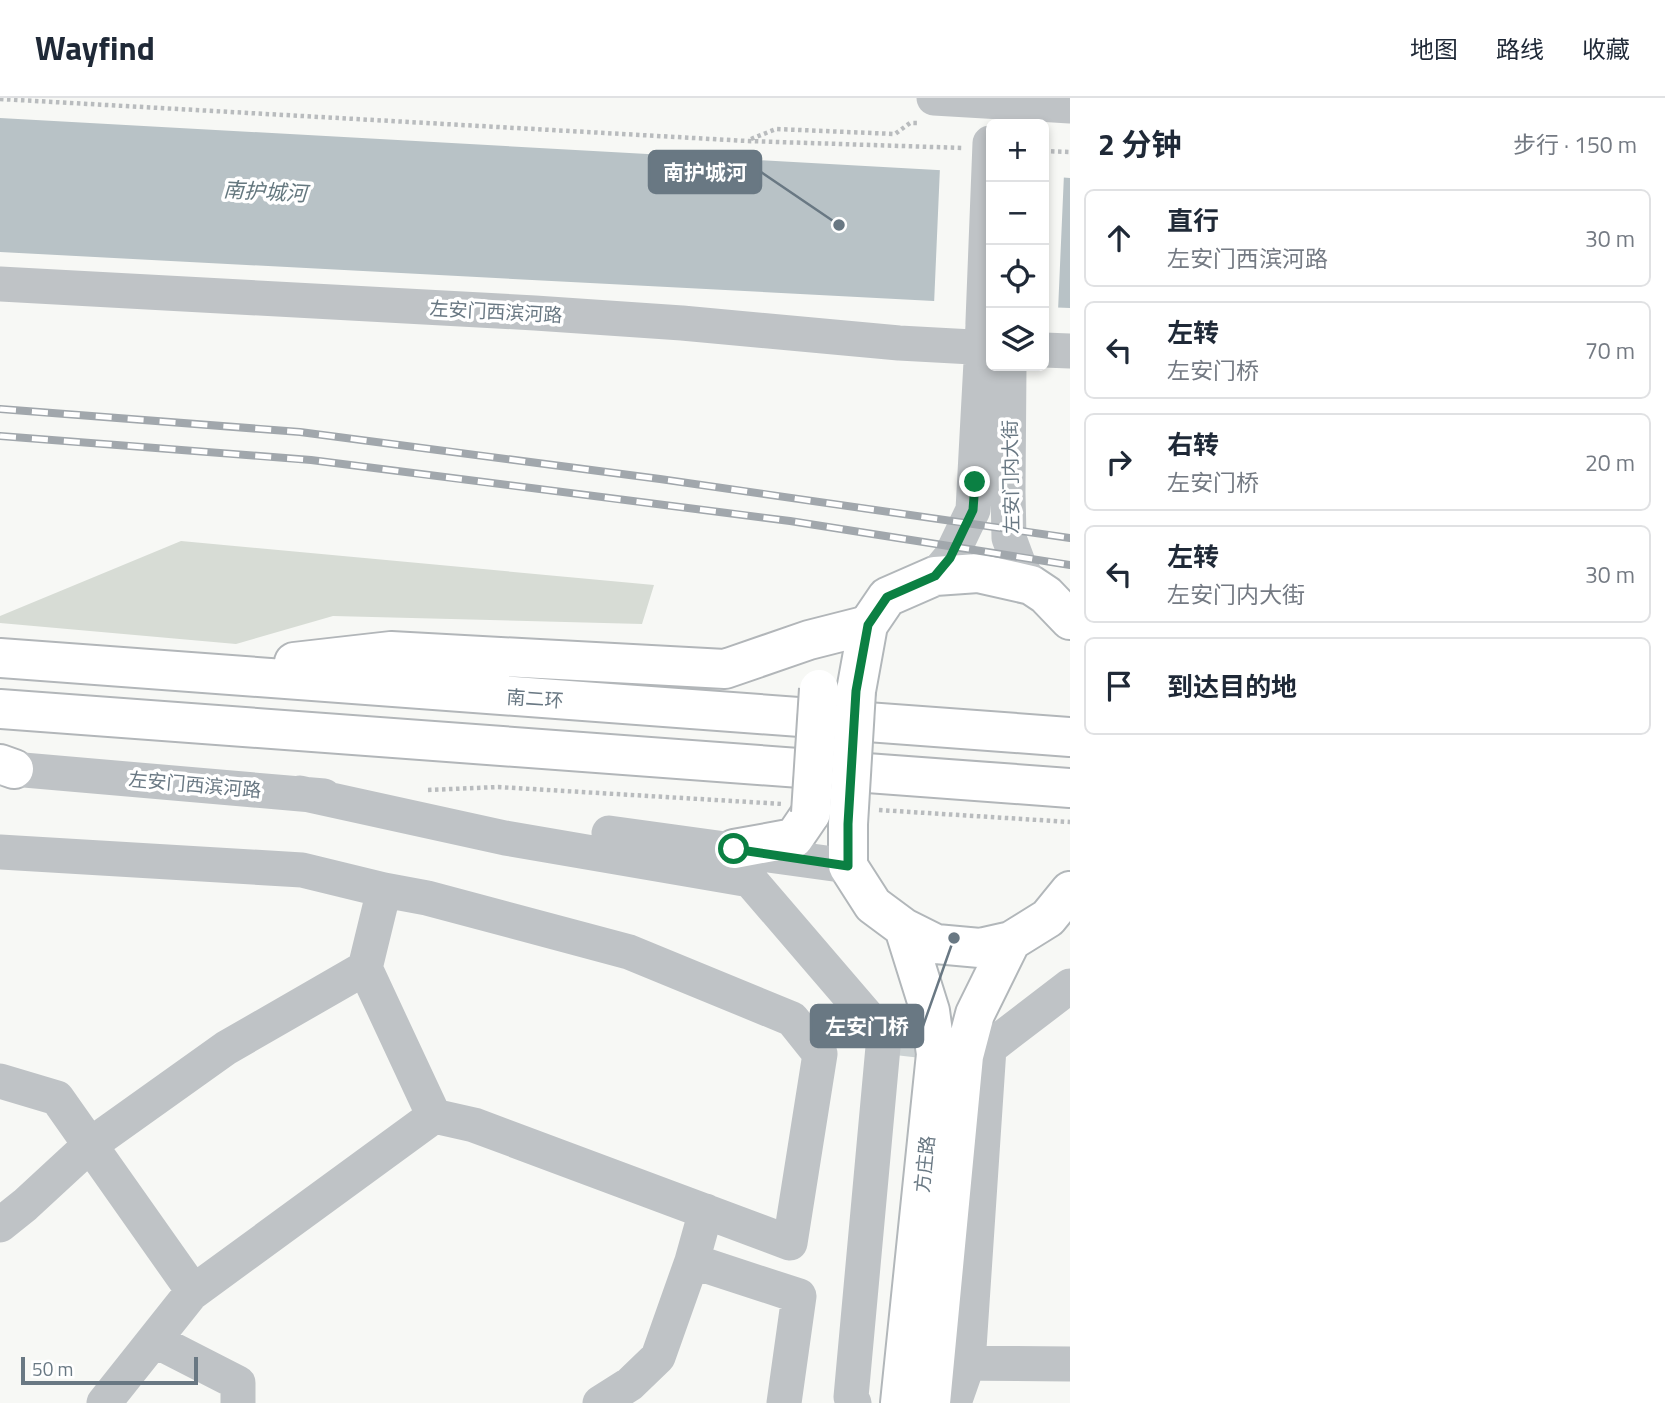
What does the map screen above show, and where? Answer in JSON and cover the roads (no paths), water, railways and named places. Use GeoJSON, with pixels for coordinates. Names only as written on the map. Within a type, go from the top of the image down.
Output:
{"type":"FeatureCollection","features":[{"type":"Feature","properties":{"kind":"main road"},"geometry":{"type":"LineString","coordinates":[[734,849],[794,838],[800,809],[838,690],[868,625],[887,597],[935,576],[978,573],[1031,584],[1070,620]]}},
{"type":"Feature","properties":{"kind":"main road"},"geometry":{"type":"LineString","coordinates":[[725,669],[809,640],[868,625]]}},
{"type":"Feature","properties":{"kind":"main road"},"geometry":{"type":"LineString","coordinates":[[202,673],[391,651],[788,670],[807,675],[838,690]]}},
{"type":"Feature","properties":{"kind":"main road","name":"南二环"},"geometry":{"type":"LineString","coordinates":[[0,658],[1070,737]]}},
{"type":"Feature","properties":{"kind":"main road"},"geometry":{"type":"LineString","coordinates":[[838,690],[861,817],[848,866],[873,905],[904,928],[936,944],[980,948],[1011,941],[1048,918],[1070,891]]}},
{"type":"Feature","properties":{"kind":"main road"},"geometry":{"type":"LineString","coordinates":[[0,709],[1070,788]]}},
{"type":"Feature","properties":{"kind":"main road","name":"方庄路"},"geometry":{"type":"LineString","coordinates":[[900,1403],[936,1054],[930,1011],[904,928]]}},
{"type":"Feature","properties":{"kind":"main road","name":"方庄路"},"geometry":{"type":"LineString","coordinates":[[931,1403],[951,1363],[964,1056],[975,1014],[1011,941]]}},
{"type":"Feature","properties":{"kind":"street"},"geometry":{"type":"LineString","coordinates":[[927,111],[1001,117],[1070,106]]}},
{"type":"Feature","properties":{"kind":"street"},"geometry":{"type":"LineString","coordinates":[[993,308],[1001,117]]}},
{"type":"Feature","properties":{"kind":"street","name":"左安门西滨河路"},"geometry":{"type":"LineString","coordinates":[[0,284],[535,313],[682,323],[899,343],[986,345]]}},
{"type":"Feature","properties":{"kind":"street"},"geometry":{"type":"LineString","coordinates":[[1049,350],[1070,351]]}},
{"type":"Feature","properties":{"kind":"street","name":"左安门内大街"},"geometry":{"type":"LineString","coordinates":[[935,576],[950,558],[973,510],[988,371]]}},
{"type":"Feature","properties":{"kind":"street","name":"左安门内大街"},"geometry":{"type":"LineString","coordinates":[[994,371],[1008,492],[1009,538],[1019,565],[1031,584]]}},
{"type":"Feature","properties":{"kind":"street","name":"左安门西滨河路"},"geometry":{"type":"LineString","coordinates":[[5,767],[300,793],[848,866]]}},
{"type":"Feature","properties":{"kind":"street"},"geometry":{"type":"LineString","coordinates":[[300,793],[505,838],[751,880],[884,1036],[851,1397],[854,1403]]}},
{"type":"Feature","properties":{"kind":"street"},"geometry":{"type":"LineString","coordinates":[[0,852],[302,870],[427,898],[629,952],[792,1019],[820,1054],[790,1243],[474,1125],[433,1116],[189,1295]]}},
{"type":"Feature","properties":{"kind":"street"},"geometry":{"type":"LineString","coordinates":[[384,890],[365,968],[433,1116]]}},
{"type":"Feature","properties":{"kind":"street"},"geometry":{"type":"LineString","coordinates":[[0,1226],[90,1145],[226,1048],[365,968]]}},
{"type":"Feature","properties":{"kind":"street"},"geometry":{"type":"LineString","coordinates":[[954,1403],[951,1363],[989,1048],[1070,986]]}},
{"type":"Feature","properties":{"kind":"street"},"geometry":{"type":"LineString","coordinates":[[0,1081],[57,1098],[193,1291],[104,1403]]}},
{"type":"Feature","properties":{"kind":"street"},"geometry":{"type":"LineString","coordinates":[[600,1403],[630,1384],[658,1357],[692,1261],[706,1211]]}},
{"type":"Feature","properties":{"kind":"street"},"geometry":{"type":"LineString","coordinates":[[692,1261],[799,1296],[784,1403]]}},
{"type":"Feature","properties":{"kind":"street"},"geometry":{"type":"LineString","coordinates":[[154,1340],[238,1383],[238,1403]]}},
{"type":"Feature","properties":{"kind":"street"},"geometry":{"type":"LineString","coordinates":[[951,1363],[1070,1364]]}},
{"type":"Feature","properties":{"kind":"water"},"geometry":{"type":"Polygon","coordinates":[[[0,118],[986,173],[986,304],[0,252],[0,118]]]}},
{"type":"Feature","properties":{"kind":"water"},"geometry":{"type":"Polygon","coordinates":[[[1049,176],[1070,178],[1070,308],[1049,307],[1049,176]]]}},
{"type":"Feature","properties":{"kind":"tunnel"},"geometry":{"type":"LineString","coordinates":[[884,1036],[960,1045]]}},
{"type":"Feature","properties":{"kind":"railway"},"geometry":{"type":"LineString","coordinates":[[0,409],[300,432],[660,479],[1070,538]]}},
{"type":"Feature","properties":{"kind":"railway"},"geometry":{"type":"LineString","coordinates":[[0,436],[311,460],[790,521],[1070,565]]}},
{"type":"Feature","properties":{"kind":"place","name":"南护城河"},"geometry":{"type":"Point","coordinates":[839,225]}},
{"type":"Feature","properties":{"kind":"place","name":"左安门桥"},"geometry":{"type":"Point","coordinates":[954,938]}}]}
